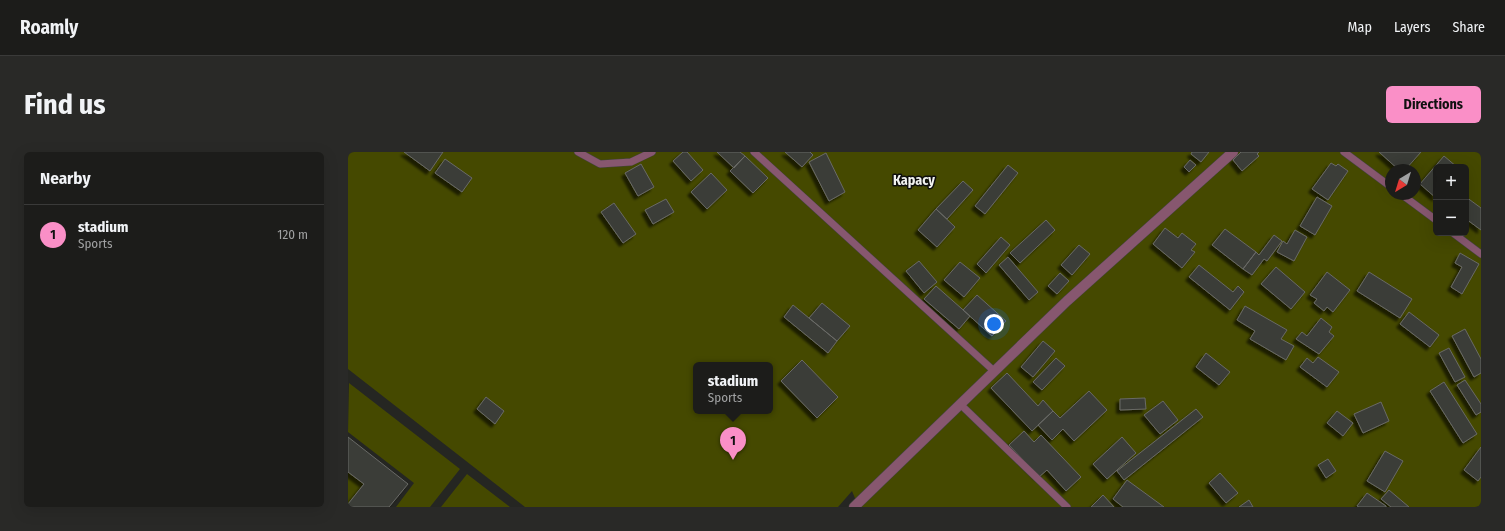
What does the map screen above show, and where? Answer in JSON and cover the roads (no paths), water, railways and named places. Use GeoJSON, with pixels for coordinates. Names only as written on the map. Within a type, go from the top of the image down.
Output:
{"type":"FeatureCollection","features":[{"type":"Feature","properties":{"kind":"street"},"geometry":{"type":"LineString","coordinates":[[854,507],[1067,301],[1233,152]]}},
{"type":"Feature","properties":{"kind":"lane"},"geometry":{"type":"LineString","coordinates":[[578,152],[600,164],[631,162],[652,152]]}},
{"type":"Feature","properties":{"kind":"lane"},"geometry":{"type":"LineString","coordinates":[[754,152],[994,371]]}},
{"type":"Feature","properties":{"kind":"lane"},"geometry":{"type":"LineString","coordinates":[[1344,152],[1385,183]]}},
{"type":"Feature","properties":{"kind":"lane"},"geometry":{"type":"LineString","coordinates":[[1409,200],[1433,218]]}},
{"type":"Feature","properties":{"kind":"lane"},"geometry":{"type":"LineString","coordinates":[[1457,236],[1481,254]]}},
{"type":"Feature","properties":{"kind":"lane"},"geometry":{"type":"LineString","coordinates":[[960,404],[1067,507]]}},
{"type":"Feature","properties":{"kind":"place","name":"stadium"},"geometry":{"type":"Point","coordinates":[733,460]}},
{"type":"Feature","properties":{"kind":"district","name":"Карасу"},"geometry":{"type":"Point","coordinates":[914,180]}}]}
